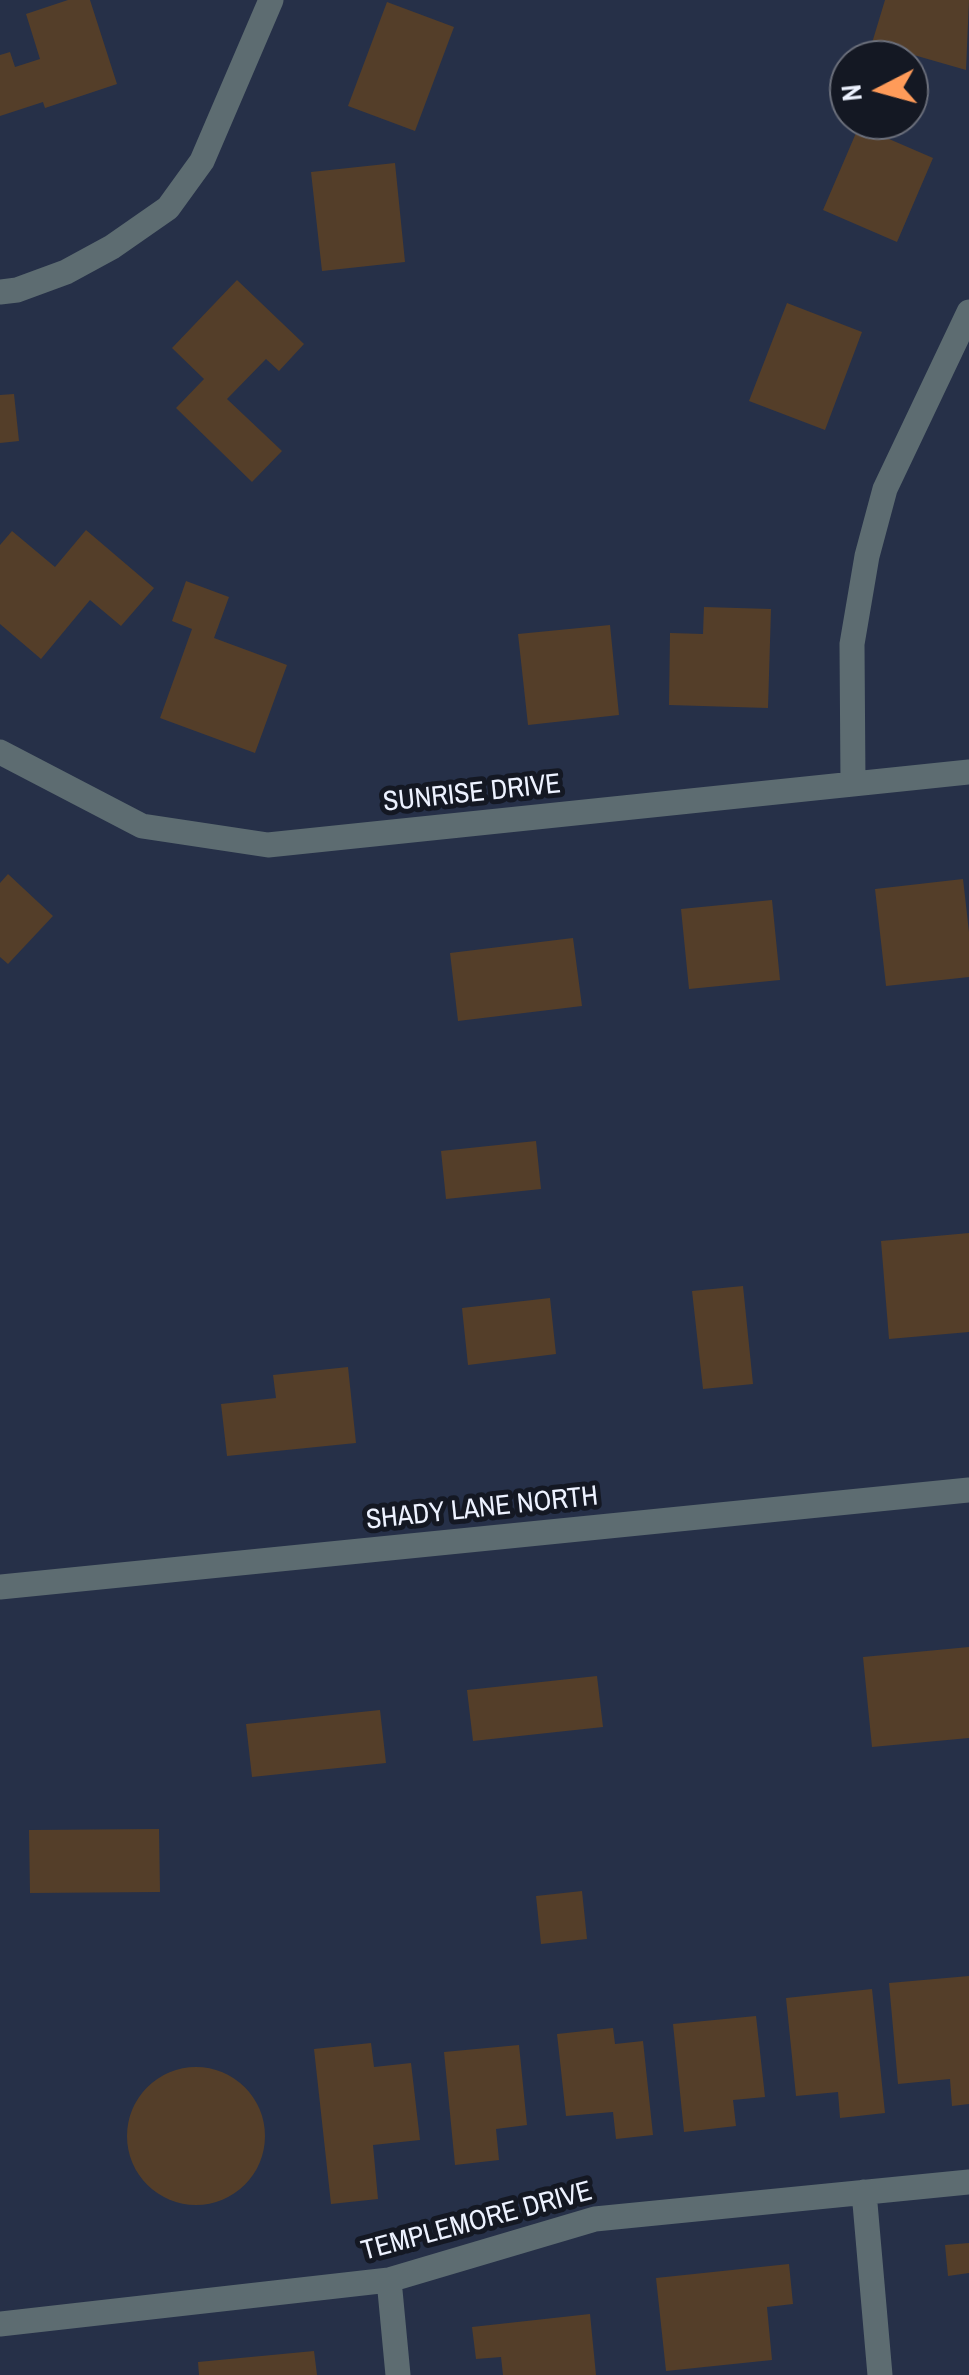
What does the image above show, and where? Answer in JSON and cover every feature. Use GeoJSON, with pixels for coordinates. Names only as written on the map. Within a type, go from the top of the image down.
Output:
{"type":"FeatureCollection","features":[{"type":"Feature","properties":{"kind":"street"},"geometry":{"type":"LineString","coordinates":[[0,292],[17,290],[66,272],[112,247],[168,208],[202,161],[271,0]]}},
{"type":"Feature","properties":{"kind":"street"},"geometry":{"type":"LineString","coordinates":[[853,784],[852,644],[867,556],[884,489],[969,312]]}},
{"type":"Feature","properties":{"kind":"street","name":"SUNRISE DRIVE"},"geometry":{"type":"LineString","coordinates":[[0,752],[142,826],[268,846],[969,772]]}},
{"type":"Feature","properties":{"kind":"street","name":"SHADY LANE NORTH"},"geometry":{"type":"LineString","coordinates":[[0,1587],[969,1490]]}},
{"type":"Feature","properties":{"kind":"street","name":"TEMPLEMORE DRIVE"},"geometry":{"type":"LineString","coordinates":[[0,2324],[389,2280],[595,2219],[969,2182]]}},
{"type":"Feature","properties":{"kind":"street"},"geometry":{"type":"LineString","coordinates":[[864,2192],[880,2375]]}},
{"type":"Feature","properties":{"kind":"street"},"geometry":{"type":"LineString","coordinates":[[389,2280],[398,2375]]}},
{"type":"Feature","properties":{"kind":"building"},"geometry":{"type":"Polygon","coordinates":[[[68,0],[90,0],[117,84],[45,108],[43,102],[0,116],[0,55],[10,52],[15,67],[40,59],[26,14],[68,0]]]}},
{"type":"Feature","properties":{"kind":"building"},"geometry":{"type":"Polygon","coordinates":[[[885,0],[969,0],[966,70],[929,59],[929,40],[873,40],[885,0]]]}},
{"type":"Feature","properties":{"kind":"building"},"geometry":{"type":"Polygon","coordinates":[[[387,2],[454,27],[415,131],[348,106],[387,2]]]}},
{"type":"Feature","properties":{"kind":"building"},"geometry":{"type":"Polygon","coordinates":[[[853,140],[891,140],[933,158],[897,242],[823,210],[853,140]]]}},
{"type":"Feature","properties":{"kind":"building"},"geometry":{"type":"Polygon","coordinates":[[[395,163],[405,262],[322,271],[311,172],[395,163]]]}},
{"type":"Feature","properties":{"kind":"building"},"geometry":{"type":"Polygon","coordinates":[[[237,280],[304,344],[279,371],[266,359],[227,399],[282,451],[252,482],[176,408],[204,379],[172,348],[237,280]]]}},
{"type":"Feature","properties":{"kind":"building"},"geometry":{"type":"Polygon","coordinates":[[[787,303],[862,332],[825,430],[749,401],[787,303]]]}},
{"type":"Feature","properties":{"kind":"building"},"geometry":{"type":"Polygon","coordinates":[[[14,394],[19,441],[0,443],[0,395],[14,394]]]}},
{"type":"Feature","properties":{"kind":"building"},"geometry":{"type":"Polygon","coordinates":[[[86,530],[154,588],[121,626],[90,600],[41,659],[0,624],[0,545],[12,531],[55,567],[86,530]]]}},
{"type":"Feature","properties":{"kind":"building"},"geometry":{"type":"Polygon","coordinates":[[[186,581],[229,597],[214,638],[287,665],[255,753],[160,718],[192,629],[172,621],[186,581]]]}},
{"type":"Feature","properties":{"kind":"building"},"geometry":{"type":"Polygon","coordinates":[[[704,607],[771,609],[768,708],[669,705],[670,633],[703,634],[704,607]]]}},
{"type":"Feature","properties":{"kind":"building"},"geometry":{"type":"Polygon","coordinates":[[[610,625],[619,715],[528,725],[518,634],[610,625]]]}},
{"type":"Feature","properties":{"kind":"building"},"geometry":{"type":"Polygon","coordinates":[[[8,874],[53,916],[8,964],[0,957],[0,883],[8,874]]]}},
{"type":"Feature","properties":{"kind":"building"},"geometry":{"type":"Polygon","coordinates":[[[963,879],[969,977],[886,986],[875,889],[963,879]]]}},
{"type":"Feature","properties":{"kind":"building"},"geometry":{"type":"Polygon","coordinates":[[[772,900],[780,980],[689,989],[681,909],[772,900]]]}},
{"type":"Feature","properties":{"kind":"building"},"geometry":{"type":"Polygon","coordinates":[[[573,938],[582,1006],[458,1021],[450,953],[573,938]]]}},
{"type":"Feature","properties":{"kind":"building"},"geometry":{"type":"Polygon","coordinates":[[[536,1141],[541,1189],[446,1199],[441,1151],[536,1141]]]}},
{"type":"Feature","properties":{"kind":"building"},"geometry":{"type":"Polygon","coordinates":[[[969,1233],[969,1332],[889,1339],[881,1241],[969,1233]]]}},
{"type":"Feature","properties":{"kind":"building"},"geometry":{"type":"Polygon","coordinates":[[[743,1286],[753,1384],[703,1389],[692,1291],[743,1286]]]}},
{"type":"Feature","properties":{"kind":"building"},"geometry":{"type":"Polygon","coordinates":[[[550,1298],[556,1354],[468,1365],[462,1308],[550,1298]]]}},
{"type":"Feature","properties":{"kind":"building"},"geometry":{"type":"Polygon","coordinates":[[[348,1367],[356,1443],[227,1456],[221,1404],[276,1398],[273,1375],[348,1367]]]}},
{"type":"Feature","properties":{"kind":"building"},"geometry":{"type":"Polygon","coordinates":[[[969,1647],[969,1738],[872,1747],[863,1657],[969,1647]]]}},
{"type":"Feature","properties":{"kind":"building"},"geometry":{"type":"Polygon","coordinates":[[[597,1676],[603,1727],[473,1741],[467,1690],[597,1676]]]}},
{"type":"Feature","properties":{"kind":"building"},"geometry":{"type":"Polygon","coordinates":[[[380,1710],[386,1763],[252,1777],[246,1724],[380,1710]]]}},
{"type":"Feature","properties":{"kind":"building"},"geometry":{"type":"Polygon","coordinates":[[[159,1829],[160,1892],[30,1893],[29,1830],[159,1829]]]}},
{"type":"Feature","properties":{"kind":"building"},"geometry":{"type":"Polygon","coordinates":[[[582,1891],[587,1939],[541,1944],[536,1896],[582,1891]]]}},
{"type":"Feature","properties":{"kind":"building"},"geometry":{"type":"Polygon","coordinates":[[[969,1976],[969,2104],[952,2106],[950,2079],[898,2084],[889,1983],[969,1976]]]}},
{"type":"Feature","properties":{"kind":"building"},"geometry":{"type":"Polygon","coordinates":[[[872,1989],[885,2113],[840,2118],[838,2092],[796,2096],[786,1998],[872,1989]]]}},
{"type":"Feature","properties":{"kind":"building"},"geometry":{"type":"Polygon","coordinates":[[[756,2016],[765,2097],[733,2100],[736,2126],[684,2132],[673,2024],[756,2016]]]}},
{"type":"Feature","properties":{"kind":"building"},"geometry":{"type":"Polygon","coordinates":[[[613,2028],[615,2044],[643,2041],[653,2135],[616,2139],[613,2112],[566,2116],[557,2034],[613,2028]]]}},
{"type":"Feature","properties":{"kind":"building"},"geometry":{"type":"Polygon","coordinates":[[[371,2043],[374,2067],[411,2063],[420,2140],[373,2145],[378,2199],[331,2204],[314,2049],[371,2043]]]}},
{"type":"Feature","properties":{"kind":"building"},"geometry":{"type":"Polygon","coordinates":[[[519,2045],[527,2125],[496,2129],[499,2160],[455,2165],[444,2052],[519,2045]]]}},
{"type":"Feature","properties":{"kind":"building"},"geometry":{"type":"Polygon","coordinates":[[[196,2067],[222,2073],[245,2087],[259,2110],[265,2136],[259,2162],[245,2185],[222,2199],[196,2205],[170,2199],[147,2185],[133,2162],[127,2136],[133,2110],[147,2087],[170,2073],[196,2067]]]}},
{"type":"Feature","properties":{"kind":"building"},"geometry":{"type":"Polygon","coordinates":[[[969,2243],[969,2273],[948,2276],[945,2245],[969,2243]]]}},
{"type":"Feature","properties":{"kind":"building"},"geometry":{"type":"Polygon","coordinates":[[[789,2264],[793,2304],[767,2307],[772,2360],[666,2371],[656,2278],[789,2264]]]}},
{"type":"Feature","properties":{"kind":"building"},"geometry":{"type":"Polygon","coordinates":[[[590,2314],[596,2375],[503,2375],[501,2357],[476,2359],[472,2327],[590,2314]]]}},
{"type":"Feature","properties":{"kind":"building"},"geometry":{"type":"Polygon","coordinates":[[[314,2351],[317,2375],[199,2375],[198,2362],[314,2351]]]}}]}
